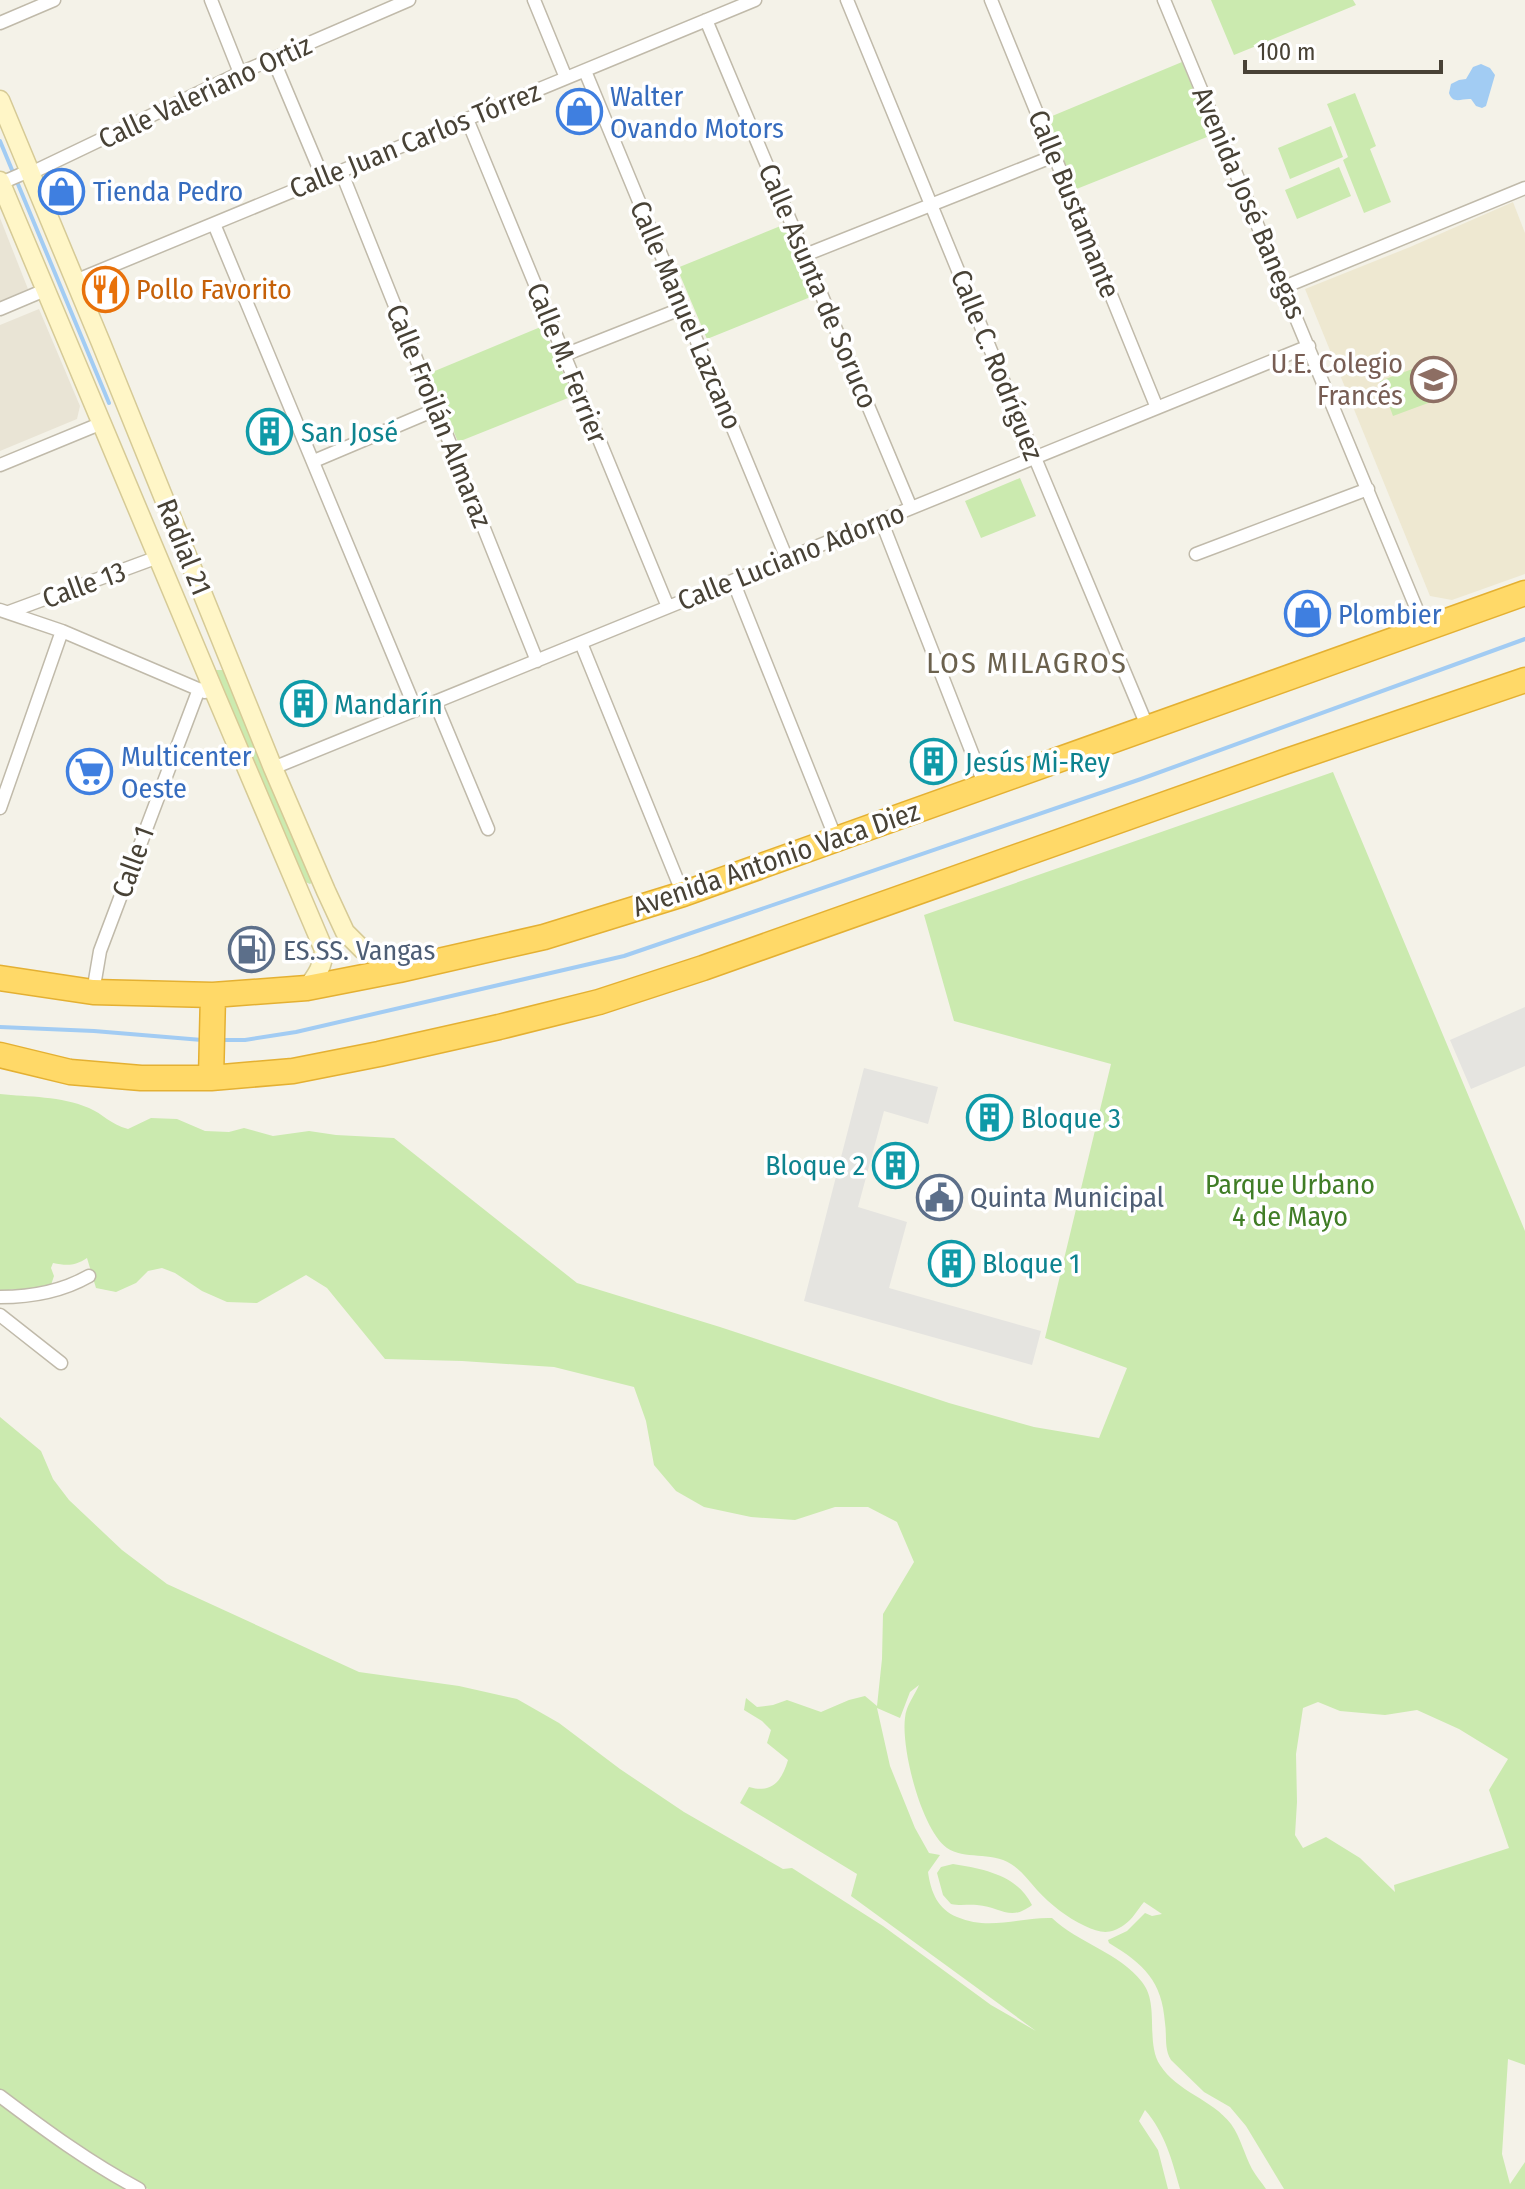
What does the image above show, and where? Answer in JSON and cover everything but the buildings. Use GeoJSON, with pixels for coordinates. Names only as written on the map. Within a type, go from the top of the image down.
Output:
{"type":"FeatureCollection","features":[{"type":"Feature","properties":{"kind":"highway","name":"Avenida Antonio Vaca Diez"},"geometry":{"type":"LineString","coordinates":[[0,978],[212,1006],[399,970],[544,937],[683,894],[1525,593]]}},
{"type":"Feature","properties":{"kind":"highway"},"geometry":{"type":"LineString","coordinates":[[6,1057],[70,1072],[141,1078],[211,1072],[293,1071],[599,1002],[1525,680]]}},
{"type":"Feature","properties":{"kind":"highway"},"geometry":{"type":"LineString","coordinates":[[211,1072],[212,1006]]}},
{"type":"Feature","properties":{"kind":"street"},"geometry":{"type":"LineString","coordinates":[[0,23],[54,0]]}},
{"type":"Feature","properties":{"kind":"street"},"geometry":{"type":"LineString","coordinates":[[211,0],[240,73]]}},
{"type":"Feature","properties":{"kind":"street","name":"Calle Valeriano Ortiz"},"geometry":{"type":"LineString","coordinates":[[3,181],[26,174],[240,73],[409,0]]}},
{"type":"Feature","properties":{"kind":"street"},"geometry":{"type":"LineString","coordinates":[[534,0],[566,78]]}},
{"type":"Feature","properties":{"kind":"street","name":"Calle C. Rodríguez"},"geometry":{"type":"LineString","coordinates":[[847,0],[1148,728]]}},
{"type":"Feature","properties":{"kind":"street","name":"Calle Bustamante"},"geometry":{"type":"LineString","coordinates":[[991,0],[1157,408]]}},
{"type":"Feature","properties":{"kind":"street","name":"Avenida José Banegas"},"geometry":{"type":"LineString","coordinates":[[1164,0],[1425,629]]}},
{"type":"Feature","properties":{"kind":"street","name":"Calle Juan Carlos Tórrez"},"geometry":{"type":"LineString","coordinates":[[75,281],[752,1]]}},
{"type":"Feature","properties":{"kind":"street","name":"Calle Asunta de Soruco"},"geometry":{"type":"LineString","coordinates":[[706,20],[911,508]]}},
{"type":"Feature","properties":{"kind":"street"},"geometry":{"type":"LineString","coordinates":[[273,59],[323,178]]}},
{"type":"Feature","properties":{"kind":"street","name":"Calle Manuel Lazcano"},"geometry":{"type":"LineString","coordinates":[[585,71],[787,559]]}},
{"type":"Feature","properties":{"kind":"street","name":"Radial 21"},"geometry":{"type":"LineString","coordinates":[[0,100],[26,174],[75,281],[102,423],[158,557],[207,693],[304,899],[324,950],[324,963],[307,988]]}},
{"type":"Feature","properties":{"kind":"street","name":"Calle M. Ferrier"},"geometry":{"type":"LineString","coordinates":[[467,119],[668,607]]}},
{"type":"Feature","properties":{"kind":"street"},"geometry":{"type":"LineString","coordinates":[[805,255],[1054,156]]}},
{"type":"Feature","properties":{"kind":"street","name":"Calle Froilán Almaraz"},"geometry":{"type":"LineString","coordinates":[[341,171],[537,661]]}},
{"type":"Feature","properties":{"kind":"street","name":"Radial 21"},"geometry":{"type":"LineString","coordinates":[[3,181],[45,290],[87,348],[345,932],[362,949],[399,970]]}},
{"type":"Feature","properties":{"kind":"street"},"geometry":{"type":"LineString","coordinates":[[1284,287],[1525,188]]}},
{"type":"Feature","properties":{"kind":"street"},"geometry":{"type":"LineString","coordinates":[[214,224],[416,710]]}},
{"type":"Feature","properties":{"kind":"street"},"geometry":{"type":"LineString","coordinates":[[0,309],[45,290]]}},
{"type":"Feature","properties":{"kind":"street"},"geometry":{"type":"LineString","coordinates":[[564,355],[683,308]]}},
{"type":"Feature","properties":{"kind":"street","name":"Calle Luciano Adorno"},"geometry":{"type":"LineString","coordinates":[[273,768],[1309,346]]}},
{"type":"Feature","properties":{"kind":"street"},"geometry":{"type":"LineString","coordinates":[[314,461],[437,409]]}},
{"type":"Feature","properties":{"kind":"street"},"geometry":{"type":"LineString","coordinates":[[0,465],[102,423]]}},
{"type":"Feature","properties":{"kind":"street"},"geometry":{"type":"LineString","coordinates":[[1196,554],[1368,489]]}},
{"type":"Feature","properties":{"kind":"street"},"geometry":{"type":"LineString","coordinates":[[881,520],[985,786]]}},
{"type":"Feature","properties":{"kind":"street","name":"Calle 13"},"geometry":{"type":"LineString","coordinates":[[4,611],[158,557]]}},
{"type":"Feature","properties":{"kind":"street"},"geometry":{"type":"LineString","coordinates":[[733,581],[836,839]]}},
{"type":"Feature","properties":{"kind":"street"},"geometry":{"type":"LineString","coordinates":[[4,611],[62,631],[207,693]]}},
{"type":"Feature","properties":{"kind":"street"},"geometry":{"type":"LineString","coordinates":[[0,808],[62,631]]}},
{"type":"Feature","properties":{"kind":"street"},"geometry":{"type":"LineString","coordinates":[[581,643],[683,894]]}},
{"type":"Feature","properties":{"kind":"street","name":"Calle 1"},"geometry":{"type":"LineString","coordinates":[[93,992],[100,951],[207,693]]}},
{"type":"Feature","properties":{"kind":"street"},"geometry":{"type":"LineString","coordinates":[[435,702],[488,829]]}},
{"type":"Feature","properties":{"kind":"street"},"geometry":{"type":"LineString","coordinates":[[304,899],[326,891]]}},
{"type":"Feature","properties":{"kind":"street"},"geometry":{"type":"LineString","coordinates":[[0,1297],[46,1294],[89,1276]]}},
{"type":"Feature","properties":{"kind":"street"},"geometry":{"type":"LineString","coordinates":[[0,1315],[61,1363]]}},
{"type":"Feature","properties":{"kind":"street"},"geometry":{"type":"LineString","coordinates":[[0,2096],[111,2174],[139,2189]]}},
{"type":"Feature","properties":{"kind":"shaded area","name":"U.E. Colegio Francés"},"geometry":{"type":"Polygon","coordinates":[[[1513,202],[1525,233],[1525,574],[1452,600],[1430,596],[1305,289],[1513,202]]]}},
{"type":"Feature","properties":{"kind":"shaded area"},"geometry":{"type":"Polygon","coordinates":[[[0,218],[28,289],[0,301],[0,218]]]}},
{"type":"Feature","properties":{"kind":"shaded area"},"geometry":{"type":"Polygon","coordinates":[[[39,309],[80,406],[77,419],[0,451],[0,325],[39,309]]]}},
{"type":"Feature","properties":{"kind":"shaded area"},"geometry":{"type":"Polygon","coordinates":[[[1525,1007],[1525,1066],[1471,1089],[1450,1040],[1525,1007]]]}},
{"type":"Feature","properties":{"kind":"shaded area"},"geometry":{"type":"Polygon","coordinates":[[[864,1068],[938,1087],[928,1124],[884,1111],[858,1207],[907,1222],[889,1288],[1041,1331],[1032,1365],[804,1301],[864,1068]]]}},
{"type":"Feature","properties":{"kind":"green space"},"geometry":{"type":"Polygon","coordinates":[[[1211,0],[1353,0],[1356,5],[1234,55],[1211,0]]]}},
{"type":"Feature","properties":{"kind":"green space"},"geometry":{"type":"Polygon","coordinates":[[[1182,62],[1212,135],[1074,190],[1045,119],[1182,62]]]}},
{"type":"Feature","properties":{"kind":"green space"},"geometry":{"type":"Polygon","coordinates":[[[1355,93],[1376,146],[1370,149],[1391,202],[1364,213],[1343,160],[1348,157],[1327,104],[1355,93]]]}},
{"type":"Feature","properties":{"kind":"green space"},"geometry":{"type":"Polygon","coordinates":[[[1331,126],[1343,157],[1290,179],[1278,148],[1331,126]]]}},
{"type":"Feature","properties":{"kind":"green space"},"geometry":{"type":"Polygon","coordinates":[[[1339,167],[1351,196],[1297,219],[1285,190],[1339,167]]]}},
{"type":"Feature","properties":{"kind":"green space"},"geometry":{"type":"Polygon","coordinates":[[[783,225],[813,296],[707,339],[677,268],[783,225]]]}},
{"type":"Feature","properties":{"kind":"green space"},"geometry":{"type":"Polygon","coordinates":[[[543,326],[573,396],[458,442],[430,373],[543,326]]]}},
{"type":"Feature","properties":{"kind":"green space"},"geometry":{"type":"Polygon","coordinates":[[[1434,361],[1447,396],[1393,416],[1380,381],[1434,361]]]}},
{"type":"Feature","properties":{"kind":"green space"},"geometry":{"type":"Polygon","coordinates":[[[1020,478],[1036,516],[981,538],[965,501],[1020,478]]]}},
{"type":"Feature","properties":{"kind":"green space"},"geometry":{"type":"Polygon","coordinates":[[[224,670],[313,882],[310,884],[303,881],[214,672],[224,670]]]}},
{"type":"Feature","properties":{"kind":"green space","name":"Parque Urbano 4 de Mayo"},"geometry":{"type":"Polygon","coordinates":[[[1333,772],[1525,1231],[1525,2065],[1508,2059],[1502,2154],[1510,2184],[1525,2162],[1525,2189],[1284,2189],[1246,2126],[1230,2107],[1204,2092],[1171,2060],[1163,2008],[1155,1985],[1141,1966],[1109,1943],[1108,1940],[1127,1931],[1145,1913],[1152,1916],[1162,1914],[1144,1902],[1119,1928],[1109,1932],[1095,1930],[1059,1910],[1011,1864],[995,1858],[954,1852],[938,1838],[921,1806],[906,1748],[906,1713],[919,1685],[910,1692],[900,1718],[877,1708],[890,1766],[915,1828],[929,1853],[940,1855],[928,1872],[936,1899],[950,1914],[981,1923],[1052,1918],[1133,1972],[1142,1982],[1150,2001],[1153,2045],[1160,2065],[1176,2082],[1231,2124],[1252,2169],[1266,2189],[1180,2189],[1163,2137],[1145,2110],[1139,2121],[1158,2150],[1168,2189],[148,2189],[109,2167],[0,2091],[0,1417],[41,1451],[53,1479],[69,1500],[122,1550],[167,1584],[359,1672],[459,1686],[517,1699],[559,1723],[684,1812],[783,1869],[792,1868],[883,1926],[991,2005],[1036,2031],[851,1896],[857,1874],[740,1803],[749,1787],[764,1789],[775,1784],[788,1760],[767,1743],[771,1730],[744,1710],[746,1698],[757,1707],[787,1700],[821,1712],[865,1696],[877,1706],[883,1614],[914,1562],[897,1522],[868,1507],[835,1507],[795,1520],[751,1517],[704,1507],[676,1491],[654,1465],[646,1421],[634,1387],[554,1367],[385,1359],[327,1288],[306,1275],[257,1303],[227,1302],[162,1268],[148,1271],[136,1283],[116,1292],[96,1288],[87,1258],[71,1265],[53,1263],[54,1276],[50,1288],[0,1292],[0,1094],[78,1104],[128,1129],[151,1118],[177,1119],[205,1131],[229,1132],[244,1128],[273,1136],[309,1131],[394,1138],[577,1283],[949,1403],[1034,1427],[1099,1438],[1127,1368],[1045,1338],[1111,1064],[954,1021],[924,915],[1333,772]],[[1318,1702],[1303,1708],[1296,1754],[1295,1835],[1303,1848],[1326,1837],[1360,1858],[1395,1892],[1394,1885],[1509,1848],[1489,1790],[1508,1759],[1459,1729],[1417,1710],[1385,1715],[1340,1711],[1318,1702]]]}},
{"type":"Feature","properties":{"kind":"green space"},"geometry":{"type":"Polygon","coordinates":[[[953,1864],[988,1871],[1009,1880],[1032,1905],[1011,1913],[985,1906],[951,1904],[943,1895],[937,1873],[941,1867],[953,1864]]]}},
{"type":"Feature","properties":{"kind":"green space"},"geometry":{"type":"Polygon","coordinates":[[[0,2100],[129,2189],[0,2189],[0,2100]]]}},
{"type":"Feature","properties":{"kind":"water"},"geometry":{"type":"Polygon","coordinates":[[[1481,64],[1490,68],[1495,75],[1486,106],[1476,106],[1471,99],[1453,99],[1449,93],[1451,84],[1466,79],[1473,67],[1481,64]]]}},
{"type":"Feature","properties":{"kind":"waterway"},"geometry":{"type":"LineString","coordinates":[[0,141],[109,403]]}},
{"type":"Feature","properties":{"kind":"waterway"},"geometry":{"type":"LineString","coordinates":[[219,1040],[245,1040],[296,1032],[624,956],[1141,779],[1525,639]]}},
{"type":"Feature","properties":{"kind":"waterway"},"geometry":{"type":"LineString","coordinates":[[0,1027],[202,1040]]}},
{"type":"Feature","properties":{"kind":"place","name":"Walter Ovando Motors"},"geometry":{"type":"Point","coordinates":[579,112]}},
{"type":"Feature","properties":{"kind":"place","name":"Tienda Pedro"},"geometry":{"type":"Point","coordinates":[62,191]}},
{"type":"Feature","properties":{"kind":"place","name":"Pollo Favorito"},"geometry":{"type":"Point","coordinates":[105,289]}},
{"type":"Feature","properties":{"kind":"place","name":"U.E. Colegio Francés"},"geometry":{"type":"Point","coordinates":[1434,379]}},
{"type":"Feature","properties":{"kind":"place","name":"San José"},"geometry":{"type":"Point","coordinates":[270,432]}},
{"type":"Feature","properties":{"kind":"place","name":"Plombier"},"geometry":{"type":"Point","coordinates":[1307,614]}},
{"type":"Feature","properties":{"kind":"place","name":"Mandarín"},"geometry":{"type":"Point","coordinates":[303,704]}},
{"type":"Feature","properties":{"kind":"place","name":"Jesús Mi-Rey"},"geometry":{"type":"Point","coordinates":[934,762]}},
{"type":"Feature","properties":{"kind":"place","name":"Multicenter Oeste"},"geometry":{"type":"Point","coordinates":[90,772]}},
{"type":"Feature","properties":{"kind":"place","name":"ES.SS. Vangas"},"geometry":{"type":"Point","coordinates":[252,950]}},
{"type":"Feature","properties":{"kind":"place","name":"Bloque 3"},"geometry":{"type":"Point","coordinates":[990,1118]}},
{"type":"Feature","properties":{"kind":"place","name":"Bloque 2"},"geometry":{"type":"Point","coordinates":[896,1165]}},
{"type":"Feature","properties":{"kind":"place","name":"Quinta Municipal"},"geometry":{"type":"Point","coordinates":[939,1197]}},
{"type":"Feature","properties":{"kind":"place","name":"Bloque 1"},"geometry":{"type":"Point","coordinates":[951,1263]}},
{"type":"Feature","properties":{"kind":"district","name":"LOS MILAGROS"},"geometry":{"type":"Point","coordinates":[1027,663]}}]}
